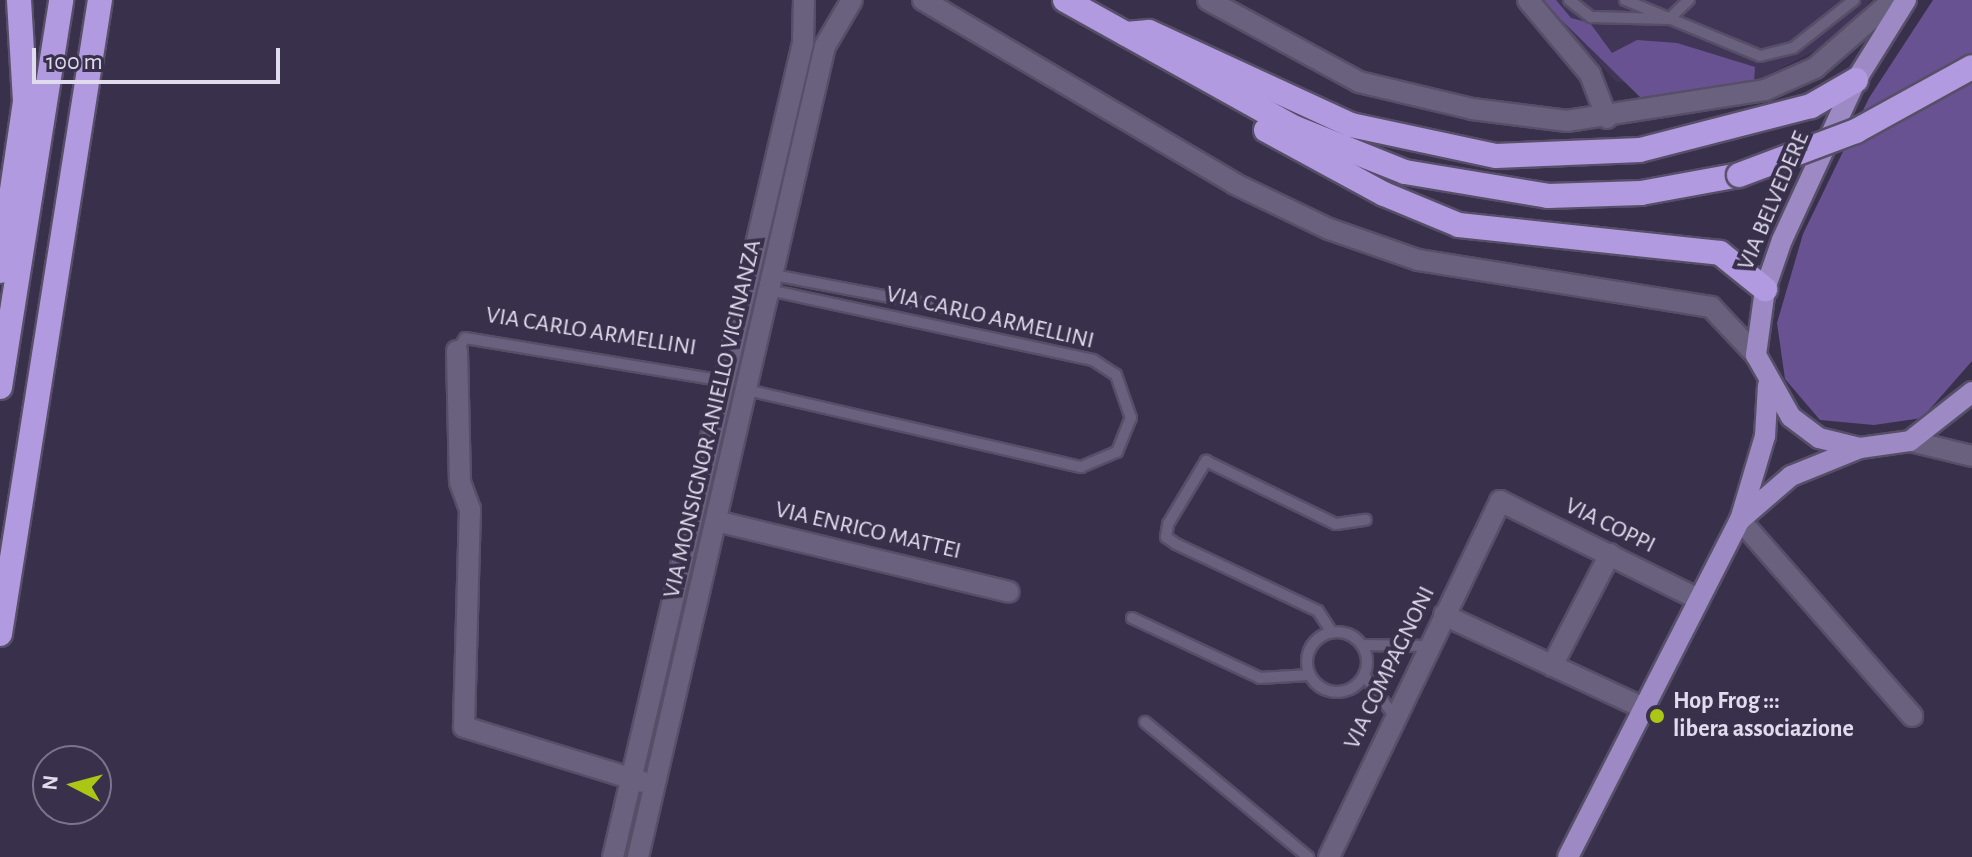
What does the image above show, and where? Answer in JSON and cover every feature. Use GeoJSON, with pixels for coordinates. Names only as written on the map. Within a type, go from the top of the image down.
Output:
{"type":"FeatureCollection","features":[{"type":"Feature","properties":{"kind":"highway"},"geometry":{"type":"LineString","coordinates":[[0,271],[25,101],[19,0]]}},
{"type":"Feature","properties":{"kind":"highway"},"geometry":{"type":"LineString","coordinates":[[0,387],[61,0]]}},
{"type":"Feature","properties":{"kind":"highway"},"geometry":{"type":"LineString","coordinates":[[0,634],[100,0]]}},
{"type":"Feature","properties":{"kind":"highway"},"geometry":{"type":"LineString","coordinates":[[57,277],[76,234],[115,0]]}},
{"type":"Feature","properties":{"kind":"highway"},"geometry":{"type":"LineString","coordinates":[[1065,0],[1295,128],[1405,172],[1467,186],[1548,196],[1626,194],[1739,175],[1856,131],[1972,67]]}},
{"type":"Feature","properties":{"kind":"highway"},"geometry":{"type":"LineString","coordinates":[[1126,34],[1149,32],[1351,125],[1496,156],[1602,155],[1663,145],[1811,106],[1856,80]]}},
{"type":"Feature","properties":{"kind":"highway"},"geometry":{"type":"LineString","coordinates":[[1126,34],[1131,52],[1428,215],[1509,234],[1720,253],[1765,289]]}},
{"type":"Feature","properties":{"kind":"main road","name":"VIA BELVEDERE"},"geometry":{"type":"LineString","coordinates":[[1906,0],[1856,80],[1765,289],[1756,355],[1768,386],[1804,428],[1860,448],[1910,441]]}},
{"type":"Feature","properties":{"kind":"main road"},"geometry":{"type":"LineString","coordinates":[[1568,857],[1639,706],[1740,520],[1765,436],[1768,386]]}},
{"type":"Feature","properties":{"kind":"main road"},"geometry":{"type":"LineString","coordinates":[[1910,441],[1972,392]]}},
{"type":"Feature","properties":{"kind":"main road"},"geometry":{"type":"LineString","coordinates":[[1740,520],[1791,476],[1860,448]]}},
{"type":"Feature","properties":{"kind":"street","name":"VIA MONSIGNOR ANIELLO VICINANZA"},"geometry":{"type":"LineString","coordinates":[[613,857],[803,43],[804,0]]}},
{"type":"Feature","properties":{"kind":"street","name":"VIA MONSIGNOR ANIELLO VICINANZA"},"geometry":{"type":"LineString","coordinates":[[638,857],[825,46],[852,0]]}},
{"type":"Feature","properties":{"kind":"street"},"geometry":{"type":"LineString","coordinates":[[923,0],[1235,184],[1329,229],[1418,260],[1711,307],[1756,355]]}},
{"type":"Feature","properties":{"kind":"street"},"geometry":{"type":"LineString","coordinates":[[1208,0],[1359,82],[1533,119],[1614,118],[1765,90],[1815,68],[1893,0]]}},
{"type":"Feature","properties":{"kind":"street"},"geometry":{"type":"LineString","coordinates":[[1528,0],[1590,74],[1614,118]]}},
{"type":"Feature","properties":{"kind":"street","name":"VIA CARLO ARMELLINI"},"geometry":{"type":"LineString","coordinates":[[457,351],[460,482],[470,509],[464,727],[655,785]]}},
{"type":"Feature","properties":{"kind":"street"},"geometry":{"type":"LineString","coordinates":[[1910,441],[1972,456]]}},
{"type":"Feature","properties":{"kind":"street","name":"VIA COPPI"},"geometry":{"type":"LineString","coordinates":[[1500,501],[1698,599]]}},
{"type":"Feature","properties":{"kind":"street","name":"VIA COMPAGNONI"},"geometry":{"type":"LineString","coordinates":[[1329,857],[1500,501]]}},
{"type":"Feature","properties":{"kind":"street"},"geometry":{"type":"LineString","coordinates":[[1740,520],[1912,716]]}},
{"type":"Feature","properties":{"kind":"street","name":"VIA ENRICO MATTEI"},"geometry":{"type":"LineString","coordinates":[[716,521],[1009,592]]}},
{"type":"Feature","properties":{"kind":"street"},"geometry":{"type":"LineString","coordinates":[[1552,666],[1610,554]]}},
{"type":"Feature","properties":{"kind":"street"},"geometry":{"type":"LineString","coordinates":[[1444,615],[1639,706]]}},
{"type":"Feature","properties":{"kind":"lane"},"geometry":{"type":"LineString","coordinates":[[1569,0],[1591,17],[1669,19],[1689,0]]}},
{"type":"Feature","properties":{"kind":"lane"},"geometry":{"type":"LineString","coordinates":[[1625,0],[1760,56],[1776,55],[1854,0]]}},
{"type":"Feature","properties":{"kind":"lane","name":"VIA CARLO ARMELLINI"},"geometry":{"type":"LineString","coordinates":[[747,390],[1081,467],[1117,452],[1131,418],[1116,375],[1093,360],[772,283]]}},
{"type":"Feature","properties":{"kind":"lane"},"geometry":{"type":"LineString","coordinates":[[772,283],[947,308]]}},
{"type":"Feature","properties":{"kind":"lane","name":"VIA CARLO ARMELLINI"},"geometry":{"type":"LineString","coordinates":[[457,351],[465,338],[725,381]]}},
{"type":"Feature","properties":{"kind":"lane"},"geometry":{"type":"LineString","coordinates":[[1366,520],[1336,524],[1206,461],[1168,524],[1166,537],[1318,611],[1331,631],[1362,645],[1430,646]]}},
{"type":"Feature","properties":{"kind":"lane"},"geometry":{"type":"LineString","coordinates":[[1132,618],[1260,678],[1309,675],[1333,692],[1364,675]]}},
{"type":"Feature","properties":{"kind":"lane"},"geometry":{"type":"LineString","coordinates":[[1309,675],[1309,649],[1331,631]]}},
{"type":"Feature","properties":{"kind":"lane"},"geometry":{"type":"LineString","coordinates":[[1362,645],[1364,675],[1395,717]]}},
{"type":"Feature","properties":{"kind":"lane"},"geometry":{"type":"LineString","coordinates":[[1145,722],[1308,857]]}},
{"type":"Feature","properties":{"kind":"shaded area"},"geometry":{"type":"Polygon","coordinates":[[[1541,0],[1871,0],[1836,40],[1754,82],[1616,82],[1541,0]]]}},
{"type":"Feature","properties":{"kind":"shaded area"},"geometry":{"type":"Polygon","coordinates":[[[1541,0],[1556,0],[1571,18],[1590,23],[1612,53],[1637,40],[1677,43],[1755,67],[1754,82],[1643,100],[1541,0]]]}},
{"type":"Feature","properties":{"kind":"shaded area"},"geometry":{"type":"Polygon","coordinates":[[[1933,0],[1972,0],[1972,361],[1922,418],[1874,425],[1820,420],[1785,379],[1777,323],[1803,234],[1869,98],[1933,0]]]}},
{"type":"Feature","properties":{"kind":"place","name":"Hop Frog ::: libera associazione"},"geometry":{"type":"Point","coordinates":[1657,716]}}]}
